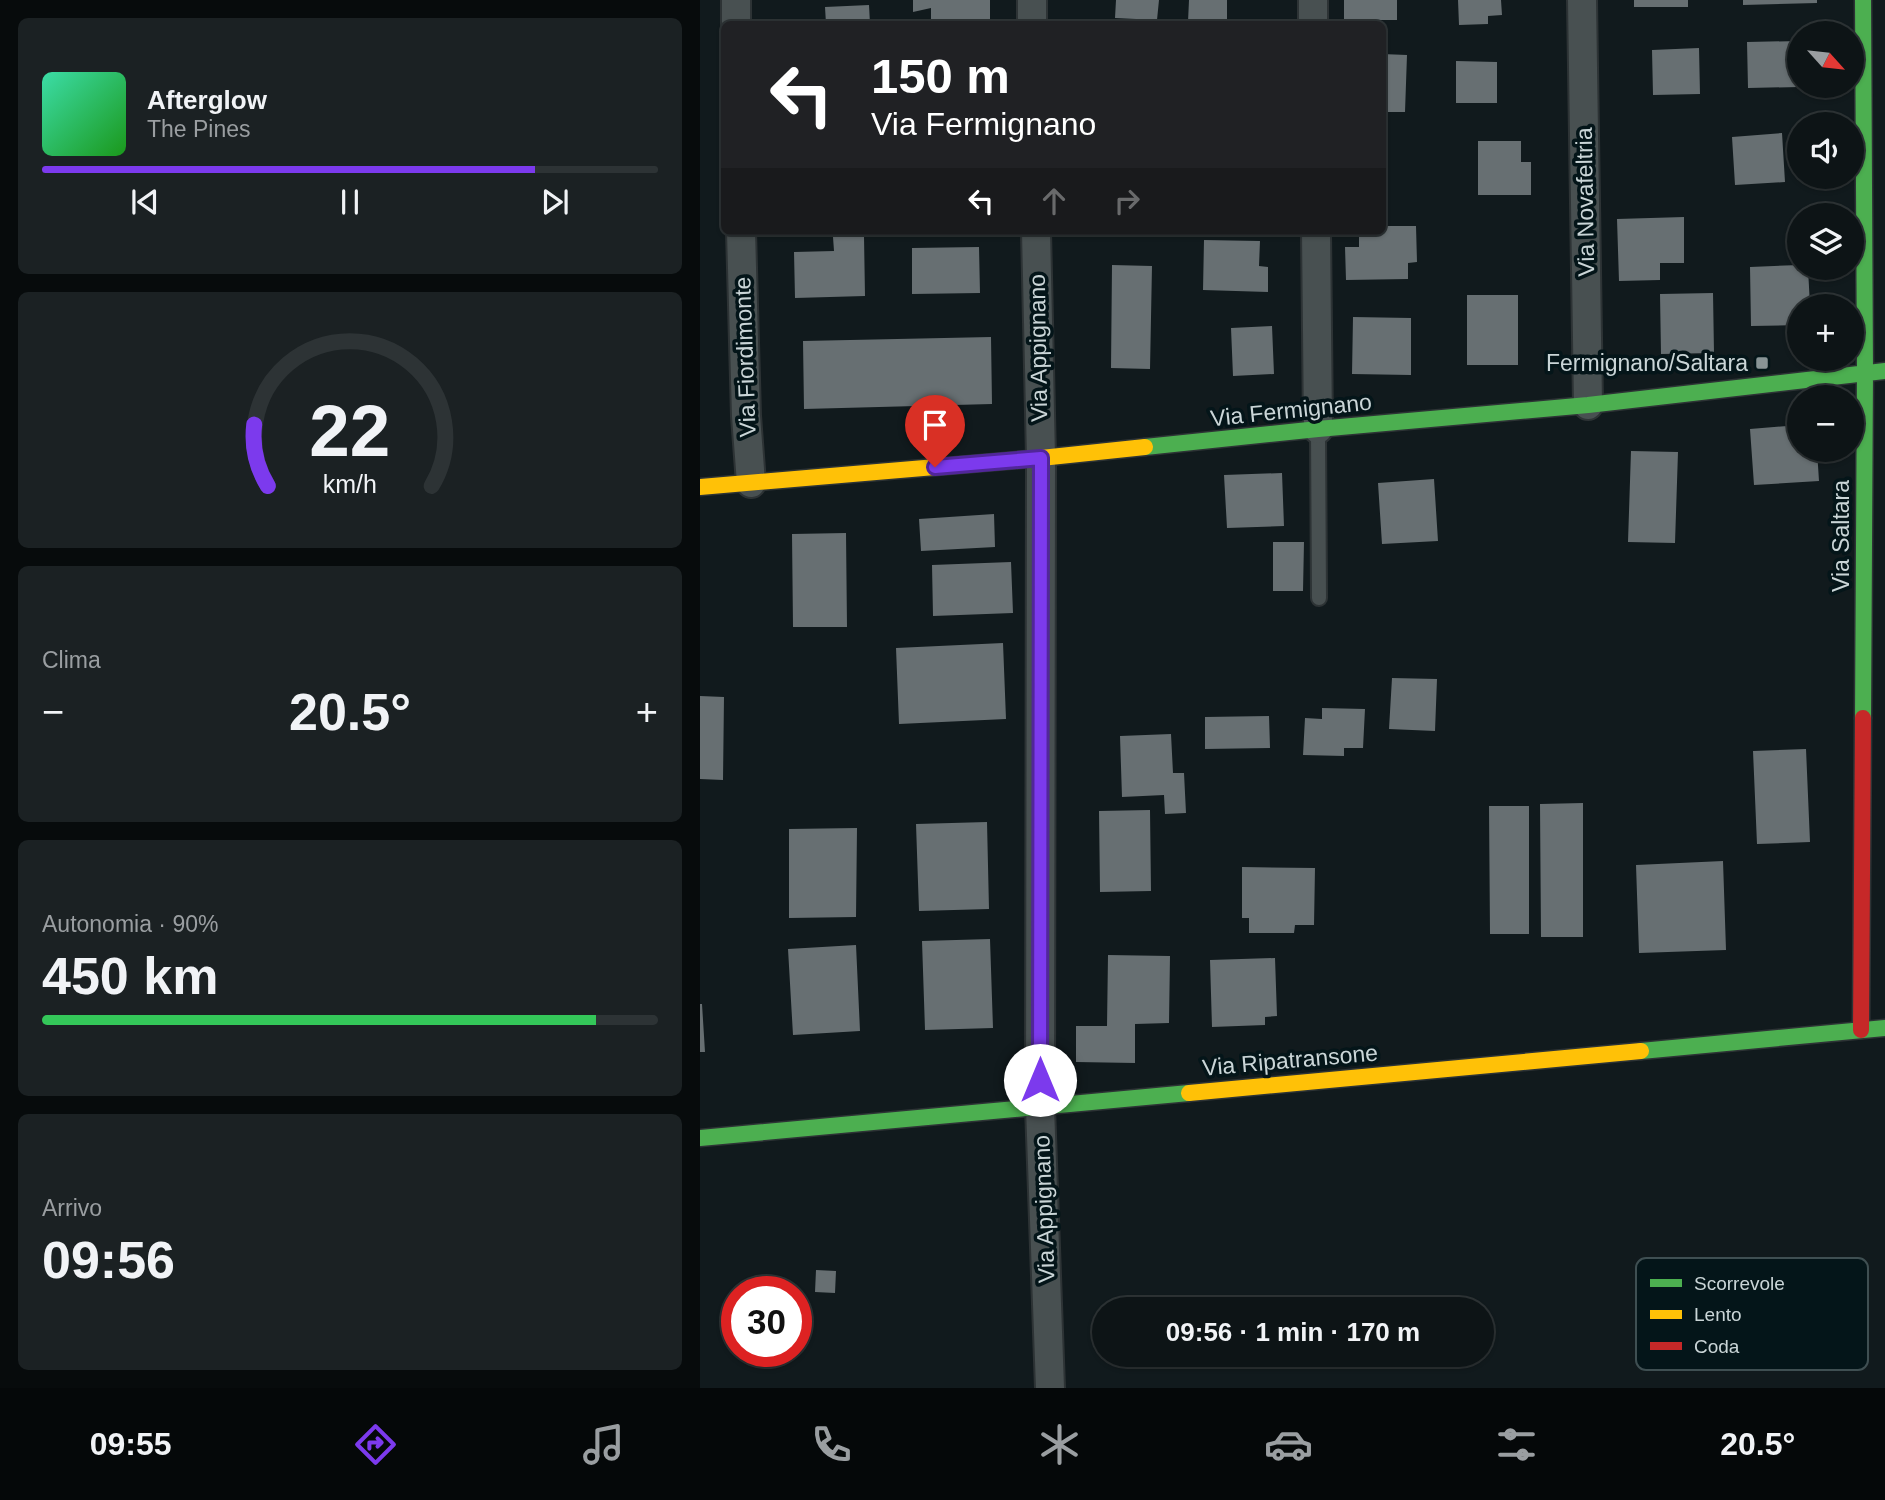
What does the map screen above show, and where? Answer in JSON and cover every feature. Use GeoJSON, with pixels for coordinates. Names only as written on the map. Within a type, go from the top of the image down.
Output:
{"type":"FeatureCollection","features":[{"type":"Feature","properties":{"kind":"street"},"geometry":{"type":"LineString","coordinates":[[736,0],[736,21]]}},
{"type":"Feature","properties":{"kind":"street"},"geometry":{"type":"LineString","coordinates":[[1032,0],[1032,21]]}},
{"type":"Feature","properties":{"kind":"street"},"geometry":{"type":"LineString","coordinates":[[1313,0],[1313,21]]}},
{"type":"Feature","properties":{"kind":"street","name":"Via Novafeltria"},"geometry":{"type":"LineString","coordinates":[[1582,0],[1588,405]]}},
{"type":"Feature","properties":{"kind":"street","name":"Via Saltara"},"geometry":{"type":"LineString","coordinates":[[1861,1030],[1865,372],[1863,0]]}},
{"type":"Feature","properties":{"kind":"street","name":"Via Fiordimonte"},"geometry":{"type":"LineString","coordinates":[[741,235],[746,416],[751,483]]}},
{"type":"Feature","properties":{"kind":"street","name":"Via Appignano"},"geometry":{"type":"LineString","coordinates":[[1036,235],[1041,458],[1040,1107],[1050,1388]]}},
{"type":"Feature","properties":{"kind":"street"},"geometry":{"type":"LineString","coordinates":[[1316,235],[1318,429]]}},
{"type":"Feature","properties":{"kind":"street","name":"Via Fermignano"},"geometry":{"type":"LineString","coordinates":[[700,487],[1041,458],[1318,429],[1588,405],[1885,370]]}},
{"type":"Feature","properties":{"kind":"street","name":"Via Ripatransone"},"geometry":{"type":"LineString","coordinates":[[700,1138],[1885,1027]]}},
{"type":"Feature","properties":{"kind":"lane"},"geometry":{"type":"LineString","coordinates":[[1318,429],[1319,598]]}},
{"type":"Feature","properties":{"kind":"building"},"geometry":{"type":"Polygon","coordinates":[[[913,0],[990,0],[990,21],[931,21],[931,8],[913,12],[913,0]]]}},
{"type":"Feature","properties":{"kind":"building"},"geometry":{"type":"Polygon","coordinates":[[[1116,0],[1159,0],[1157,20],[1115,18],[1116,0]]]}},
{"type":"Feature","properties":{"kind":"building"},"geometry":{"type":"Polygon","coordinates":[[[1189,0],[1227,0],[1227,21],[1188,21],[1189,0]]]}},
{"type":"Feature","properties":{"kind":"building"},"geometry":{"type":"Polygon","coordinates":[[[1344,0],[1397,0],[1397,20],[1344,20],[1344,0]]]}},
{"type":"Feature","properties":{"kind":"building"},"geometry":{"type":"Polygon","coordinates":[[[1458,0],[1501,0],[1502,15],[1488,16],[1488,24],[1459,25],[1458,0]]]}},
{"type":"Feature","properties":{"kind":"building"},"geometry":{"type":"Polygon","coordinates":[[[1634,0],[1688,0],[1688,7],[1634,7],[1634,0]]]}},
{"type":"Feature","properties":{"kind":"building"},"geometry":{"type":"Polygon","coordinates":[[[1743,0],[1817,0],[1817,3],[1743,5],[1743,0]]]}},
{"type":"Feature","properties":{"kind":"building"},"geometry":{"type":"Polygon","coordinates":[[[869,5],[870,21],[826,21],[825,7],[869,5]]]}},
{"type":"Feature","properties":{"kind":"building"},"geometry":{"type":"Polygon","coordinates":[[[1787,41],[1787,87],[1748,88],[1747,42],[1787,41]]]}},
{"type":"Feature","properties":{"kind":"building"},"geometry":{"type":"Polygon","coordinates":[[[1699,48],[1700,94],[1653,95],[1652,50],[1699,48]]]}},
{"type":"Feature","properties":{"kind":"building"},"geometry":{"type":"Polygon","coordinates":[[[1386,54],[1407,55],[1405,112],[1386,112],[1386,54]]]}},
{"type":"Feature","properties":{"kind":"building"},"geometry":{"type":"Polygon","coordinates":[[[1456,61],[1497,62],[1497,103],[1456,103],[1456,61]]]}},
{"type":"Feature","properties":{"kind":"building"},"geometry":{"type":"Polygon","coordinates":[[[1782,133],[1785,182],[1735,185],[1732,137],[1782,133]]]}},
{"type":"Feature","properties":{"kind":"building"},"geometry":{"type":"Polygon","coordinates":[[[1478,141],[1521,141],[1521,162],[1531,162],[1531,195],[1478,195],[1478,141]]]}},
{"type":"Feature","properties":{"kind":"building"},"geometry":{"type":"Polygon","coordinates":[[[1684,217],[1684,263],[1660,263],[1660,280],[1619,281],[1617,219],[1684,217]]]}},
{"type":"Feature","properties":{"kind":"building"},"geometry":{"type":"Polygon","coordinates":[[[1386,226],[1416,226],[1417,262],[1408,263],[1408,279],[1346,280],[1345,247],[1359,247],[1359,235],[1386,235],[1386,226]]]}},
{"type":"Feature","properties":{"kind":"building"},"geometry":{"type":"Polygon","coordinates":[[[864,236],[865,296],[795,298],[794,252],[834,251],[833,237],[864,236]]]}},
{"type":"Feature","properties":{"kind":"building"},"geometry":{"type":"Polygon","coordinates":[[[1204,240],[1260,241],[1259,266],[1268,267],[1268,292],[1203,290],[1204,240]]]}},
{"type":"Feature","properties":{"kind":"building"},"geometry":{"type":"Polygon","coordinates":[[[979,247],[980,293],[912,294],[912,248],[979,247]]]}},
{"type":"Feature","properties":{"kind":"building"},"geometry":{"type":"Polygon","coordinates":[[[1112,265],[1152,266],[1150,369],[1111,368],[1112,265]]]}},
{"type":"Feature","properties":{"kind":"building"},"geometry":{"type":"Polygon","coordinates":[[[1787,265],[1787,280],[1809,280],[1809,294],[1787,294],[1787,325],[1751,326],[1750,267],[1787,265]]]}},
{"type":"Feature","properties":{"kind":"building"},"geometry":{"type":"Polygon","coordinates":[[[1713,293],[1714,353],[1661,354],[1660,294],[1713,293]]]}},
{"type":"Feature","properties":{"kind":"building"},"geometry":{"type":"Polygon","coordinates":[[[1467,295],[1518,295],[1518,365],[1467,365],[1467,295]]]}},
{"type":"Feature","properties":{"kind":"building"},"geometry":{"type":"Polygon","coordinates":[[[1353,317],[1411,318],[1411,375],[1352,374],[1353,317]]]}},
{"type":"Feature","properties":{"kind":"building"},"geometry":{"type":"Polygon","coordinates":[[[1272,326],[1274,374],[1233,376],[1231,328],[1272,326]]]}},
{"type":"Feature","properties":{"kind":"building"},"geometry":{"type":"Polygon","coordinates":[[[991,337],[992,404],[804,409],[803,341],[991,337]]]}},
{"type":"Feature","properties":{"kind":"building"},"geometry":{"type":"Polygon","coordinates":[[[1787,426],[1787,462],[1818,462],[1819,481],[1754,485],[1750,429],[1787,426]]]}},
{"type":"Feature","properties":{"kind":"building"},"geometry":{"type":"Polygon","coordinates":[[[1631,451],[1678,452],[1675,543],[1628,542],[1631,451]]]}},
{"type":"Feature","properties":{"kind":"building"},"geometry":{"type":"Polygon","coordinates":[[[1282,473],[1284,526],[1227,528],[1224,475],[1282,473]]]}},
{"type":"Feature","properties":{"kind":"building"},"geometry":{"type":"Polygon","coordinates":[[[1434,479],[1438,541],[1382,544],[1378,483],[1434,479]]]}},
{"type":"Feature","properties":{"kind":"building"},"geometry":{"type":"Polygon","coordinates":[[[994,514],[995,547],[921,551],[919,519],[994,514]]]}},
{"type":"Feature","properties":{"kind":"building"},"geometry":{"type":"Polygon","coordinates":[[[846,533],[847,627],[793,627],[792,534],[846,533]]]}},
{"type":"Feature","properties":{"kind":"building"},"geometry":{"type":"Polygon","coordinates":[[[1273,542],[1304,542],[1303,591],[1273,591],[1273,542]]]}},
{"type":"Feature","properties":{"kind":"building"},"geometry":{"type":"Polygon","coordinates":[[[1011,562],[1013,613],[933,616],[932,565],[1011,562]]]}},
{"type":"Feature","properties":{"kind":"building"},"geometry":{"type":"Polygon","coordinates":[[[1003,643],[1006,719],[899,724],[896,648],[1003,643]]]}},
{"type":"Feature","properties":{"kind":"building"},"geometry":{"type":"Polygon","coordinates":[[[1392,678],[1437,679],[1435,731],[1389,729],[1392,678]]]}},
{"type":"Feature","properties":{"kind":"building"},"geometry":{"type":"Polygon","coordinates":[[[700,696],[724,697],[723,780],[700,779],[700,696]]]}},
{"type":"Feature","properties":{"kind":"building"},"geometry":{"type":"Polygon","coordinates":[[[1322,708],[1365,709],[1363,748],[1344,748],[1344,756],[1303,755],[1305,718],[1322,719],[1322,708]]]}},
{"type":"Feature","properties":{"kind":"building"},"geometry":{"type":"Polygon","coordinates":[[[1269,716],[1270,748],[1205,749],[1205,717],[1269,716]]]}},
{"type":"Feature","properties":{"kind":"building"},"geometry":{"type":"Polygon","coordinates":[[[1171,734],[1173,773],[1184,773],[1186,813],[1165,814],[1164,795],[1122,797],[1120,736],[1171,734]]]}},
{"type":"Feature","properties":{"kind":"building"},"geometry":{"type":"Polygon","coordinates":[[[1806,749],[1810,842],[1757,844],[1753,751],[1806,749]]]}},
{"type":"Feature","properties":{"kind":"building"},"geometry":{"type":"Polygon","coordinates":[[[1583,803],[1583,937],[1541,937],[1540,804],[1583,803]]]}},
{"type":"Feature","properties":{"kind":"building"},"geometry":{"type":"Polygon","coordinates":[[[1489,806],[1529,806],[1529,934],[1490,934],[1489,806]]]}},
{"type":"Feature","properties":{"kind":"building"},"geometry":{"type":"Polygon","coordinates":[[[1150,810],[1151,891],[1100,892],[1099,811],[1150,810]]]}},
{"type":"Feature","properties":{"kind":"building"},"geometry":{"type":"Polygon","coordinates":[[[987,822],[989,909],[919,911],[916,824],[987,822]]]}},
{"type":"Feature","properties":{"kind":"building"},"geometry":{"type":"Polygon","coordinates":[[[857,828],[856,917],[789,918],[789,829],[857,828]]]}},
{"type":"Feature","properties":{"kind":"building"},"geometry":{"type":"Polygon","coordinates":[[[1723,861],[1726,950],[1639,953],[1636,865],[1723,861]]]}},
{"type":"Feature","properties":{"kind":"building"},"geometry":{"type":"Polygon","coordinates":[[[1242,867],[1315,868],[1314,925],[1295,925],[1294,933],[1249,933],[1249,918],[1242,918],[1242,867]]]}},
{"type":"Feature","properties":{"kind":"building"},"geometry":{"type":"Polygon","coordinates":[[[990,939],[993,1028],[925,1030],[922,941],[990,939]]]}},
{"type":"Feature","properties":{"kind":"building"},"geometry":{"type":"Polygon","coordinates":[[[856,945],[860,1031],[793,1035],[788,949],[856,945]]]}},
{"type":"Feature","properties":{"kind":"building"},"geometry":{"type":"Polygon","coordinates":[[[1108,955],[1170,956],[1169,1023],[1135,1024],[1135,1063],[1076,1062],[1076,1026],[1107,1026],[1108,955]]]}},
{"type":"Feature","properties":{"kind":"building"},"geometry":{"type":"Polygon","coordinates":[[[1275,958],[1277,1016],[1265,1017],[1265,1025],[1212,1027],[1210,960],[1275,958]]]}},
{"type":"Feature","properties":{"kind":"building"},"geometry":{"type":"Polygon","coordinates":[[[702,1004],[705,1052],[700,1052],[702,1004]]]}},
{"type":"Feature","properties":{"kind":"building"},"geometry":{"type":"Polygon","coordinates":[[[816,1270],[836,1271],[835,1293],[815,1292],[816,1270]]]}},
{"type":"Feature","properties":{"kind":"traffic: fast"},"geometry":{"type":"LineString","coordinates":[[1863,0],[1863,718]]}},
{"type":"Feature","properties":{"kind":"traffic: fast"},"geometry":{"type":"LineString","coordinates":[[1145,447],[1588,405],[1885,371]]}},
{"type":"Feature","properties":{"kind":"traffic: fast"},"geometry":{"type":"LineString","coordinates":[[1641,1051],[1885,1028]]}},
{"type":"Feature","properties":{"kind":"traffic: fast"},"geometry":{"type":"LineString","coordinates":[[700,1138],[1189,1093]]}},
{"type":"Feature","properties":{"kind":"traffic: slow"},"geometry":{"type":"LineString","coordinates":[[700,487],[1145,447]]}},
{"type":"Feature","properties":{"kind":"traffic: slow"},"geometry":{"type":"LineString","coordinates":[[1189,1093],[1641,1051]]}},
{"type":"Feature","properties":{"kind":"traffic: jam"},"geometry":{"type":"LineString","coordinates":[[1861,1030],[1863,718]]}},
{"type":"Feature","properties":{"kind":"place","name":"Fermignano/Saltara"},"geometry":{"type":"Point","coordinates":[1762,363]}},
{"type":"Feature","properties":{"kind":"route"},"geometry":{"type":"LineString","coordinates":[[935,467],[1041,458],[1040,1080]]}}]}
